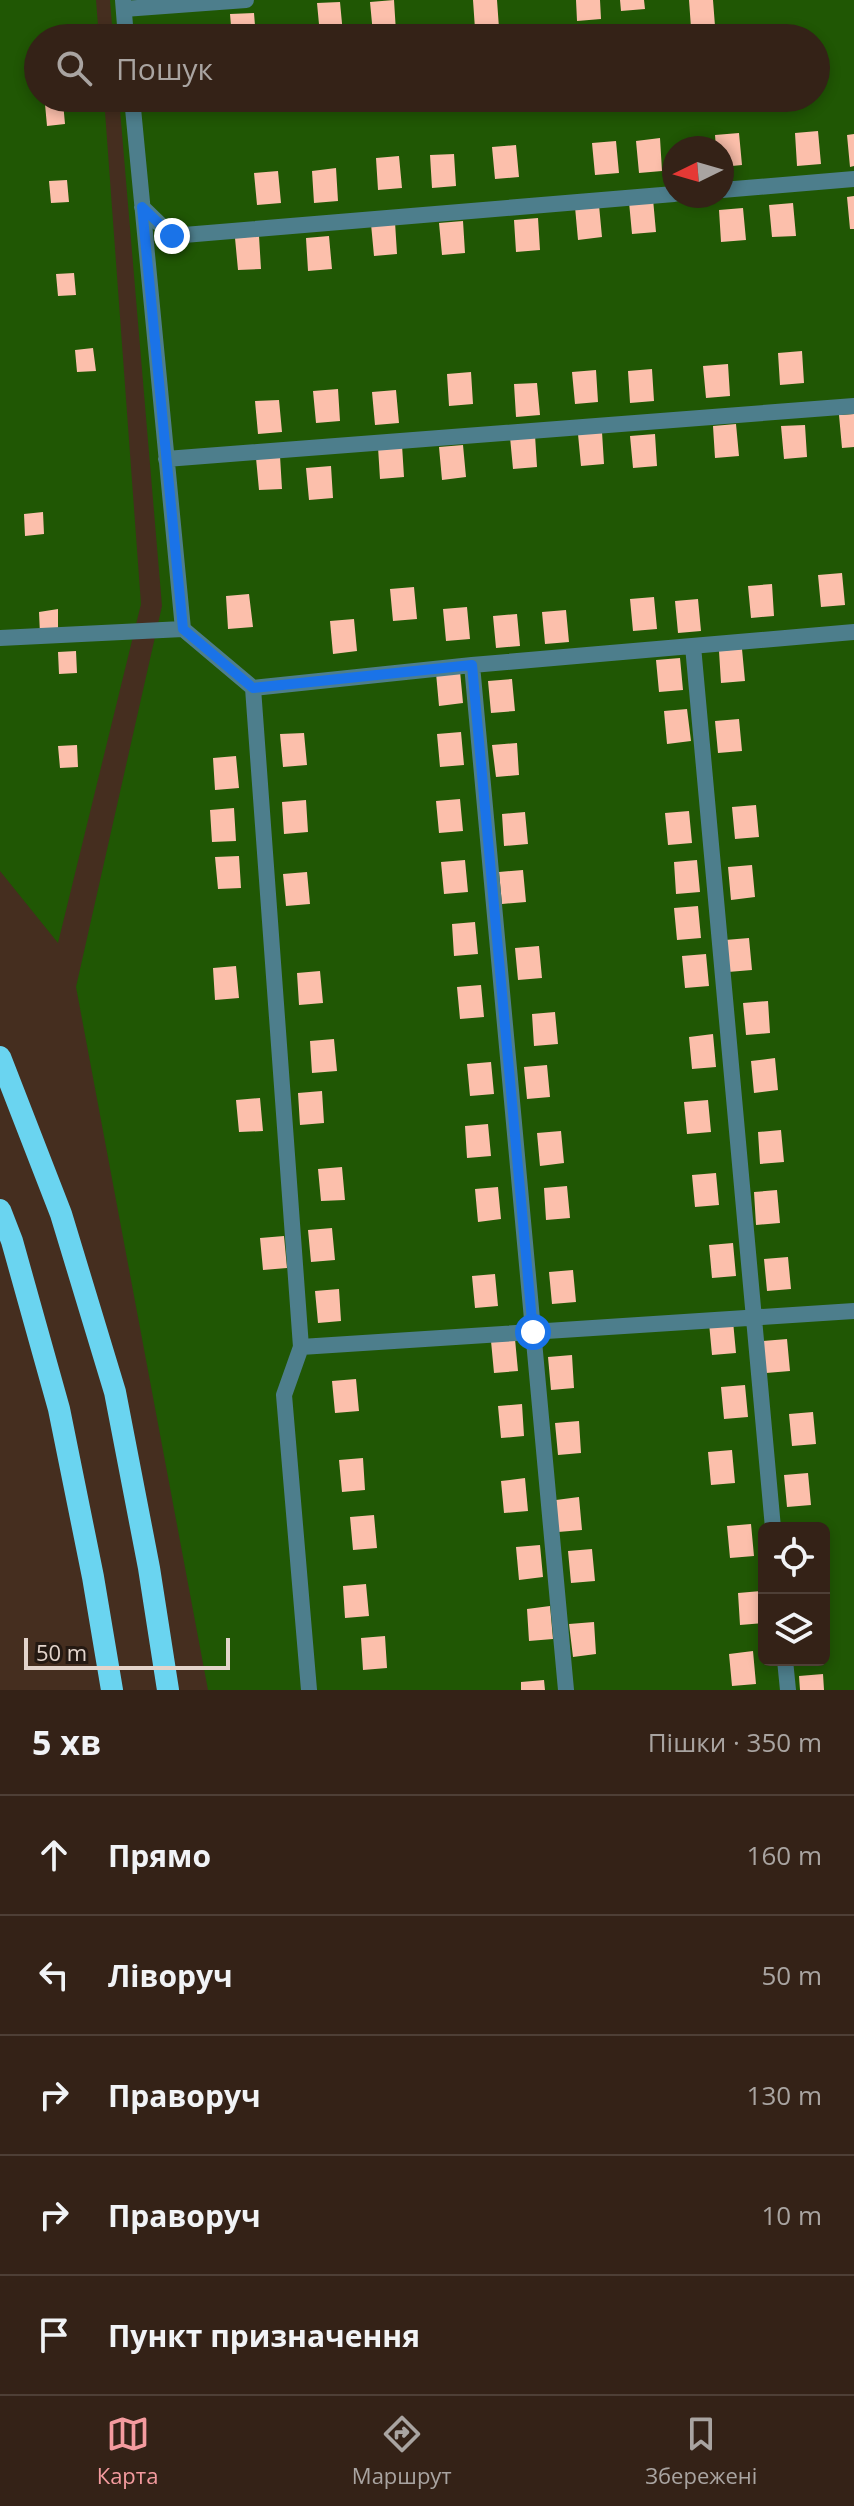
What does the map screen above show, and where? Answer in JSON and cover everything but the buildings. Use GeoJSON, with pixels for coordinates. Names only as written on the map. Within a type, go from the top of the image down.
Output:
{"type":"FeatureCollection","features":[{"type":"Feature","properties":{"kind":"highway"},"geometry":{"type":"LineString","coordinates":[[0,1057],[61,1214],[115,1392],[149,1568],[168,1690]]}},
{"type":"Feature","properties":{"kind":"highway"},"geometry":{"type":"LineString","coordinates":[[0,1210],[12,1241],[59,1409],[112,1690]]}},
{"type":"Feature","properties":{"kind":"street"},"geometry":{"type":"LineString","coordinates":[[123,5],[246,0]]}},
{"type":"Feature","properties":{"kind":"street"},"geometry":{"type":"LineString","coordinates":[[133,112],[183,629]]}},
{"type":"Feature","properties":{"kind":"street"},"geometry":{"type":"LineString","coordinates":[[734,189],[854,179]]}},
{"type":"Feature","properties":{"kind":"street"},"geometry":{"type":"LineString","coordinates":[[142,207],[172,236],[662,195]]}},
{"type":"Feature","properties":{"kind":"street"},"geometry":{"type":"LineString","coordinates":[[166,459],[854,406]]}},
{"type":"Feature","properties":{"kind":"street"},"geometry":{"type":"LineString","coordinates":[[0,638],[183,629],[253,688],[301,1347],[284,1395],[309,1690]]}},
{"type":"Feature","properties":{"kind":"street"},"geometry":{"type":"LineString","coordinates":[[253,688],[472,665],[854,632]]}},
{"type":"Feature","properties":{"kind":"street"},"geometry":{"type":"LineString","coordinates":[[693,646],[772,1522]]}},
{"type":"Feature","properties":{"kind":"street"},"geometry":{"type":"LineString","coordinates":[[472,665],[566,1690]]}},
{"type":"Feature","properties":{"kind":"street"},"geometry":{"type":"LineString","coordinates":[[301,1347],[854,1311]]}},
{"type":"Feature","properties":{"kind":"street"},"geometry":{"type":"LineString","coordinates":[[786,1666],[788,1690]]}},
{"type":"Feature","properties":{"kind":"green space"},"geometry":{"type":"Polygon","coordinates":[[[0,0],[96,0],[98,24],[24,24],[24,112],[105,112],[141,604],[58,943],[0,871],[0,0]]]}},
{"type":"Feature","properties":{"kind":"green space"},"geometry":{"type":"Polygon","coordinates":[[[110,0],[854,0],[854,1690],[208,1690],[76,987],[162,606],[120,112],[830,112],[830,24],[112,24],[110,0]]]}},
{"type":"Feature","properties":{"kind":"route"},"geometry":{"type":"LineString","coordinates":[[172,236],[142,207],[183,629],[253,688],[472,665],[533,1332]]}}]}
